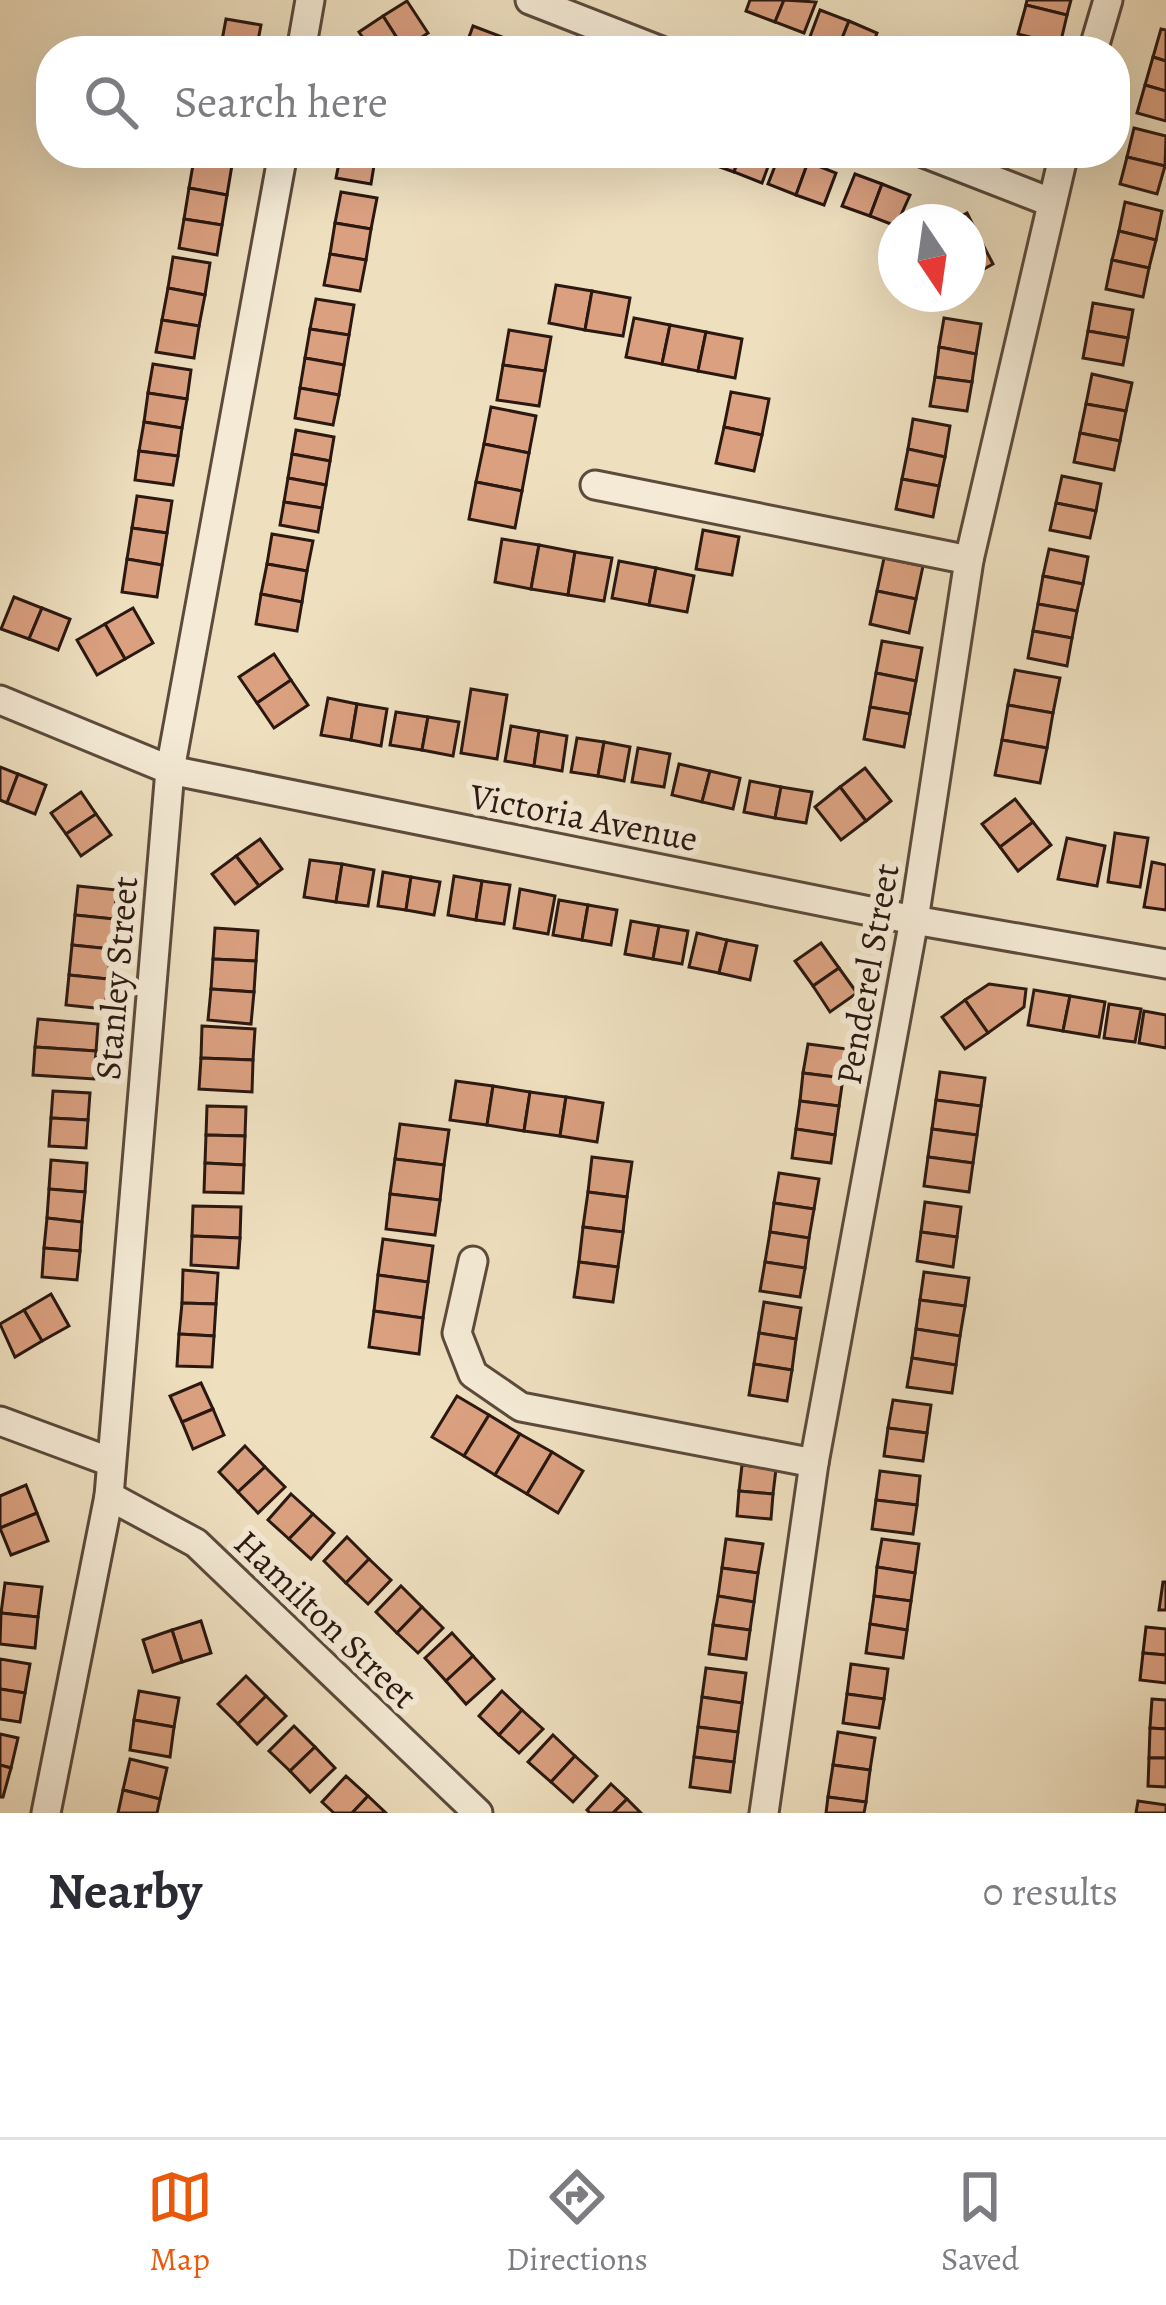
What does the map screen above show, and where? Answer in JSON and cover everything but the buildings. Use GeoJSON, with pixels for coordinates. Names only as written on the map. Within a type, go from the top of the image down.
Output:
{"type":"FeatureCollection","features":[{"type":"Feature","properties":{"kind":"street"},"geometry":{"type":"LineString","coordinates":[[304,36],[310,0]]}},
{"type":"Feature","properties":{"kind":"street"},"geometry":{"type":"LineString","coordinates":[[530,0],[623,36]]}},
{"type":"Feature","properties":{"kind":"street"},"geometry":{"type":"LineString","coordinates":[[1098,36],[1108,0]]}},
{"type":"Feature","properties":{"kind":"street","name":"Stanley Street"},"geometry":{"type":"LineString","coordinates":[[46,1813],[109,1496],[170,770],[280,168]]}},
{"type":"Feature","properties":{"kind":"street"},"geometry":{"type":"LineString","coordinates":[[963,168],[1050,202]]}},
{"type":"Feature","properties":{"kind":"street","name":"Penderel Street"},"geometry":{"type":"LineString","coordinates":[[764,1813],[814,1463],[914,920],[969,560],[1060,168]]}},
{"type":"Feature","properties":{"kind":"street"},"geometry":{"type":"LineString","coordinates":[[595,485],[969,560]]}},
{"type":"Feature","properties":{"kind":"street","name":"Victoria Avenue"},"geometry":{"type":"LineString","coordinates":[[0,700],[170,770],[914,920],[1166,964]]}},
{"type":"Feature","properties":{"kind":"street"},"geometry":{"type":"LineString","coordinates":[[472,1261],[457,1333],[473,1374],[521,1407],[814,1463]]}},
{"type":"Feature","properties":{"kind":"street"},"geometry":{"type":"LineString","coordinates":[[0,1421],[111,1462]]}},
{"type":"Feature","properties":{"kind":"street","name":"Hamilton Street"},"geometry":{"type":"LineString","coordinates":[[109,1496],[196,1543],[478,1813]]}}]}
